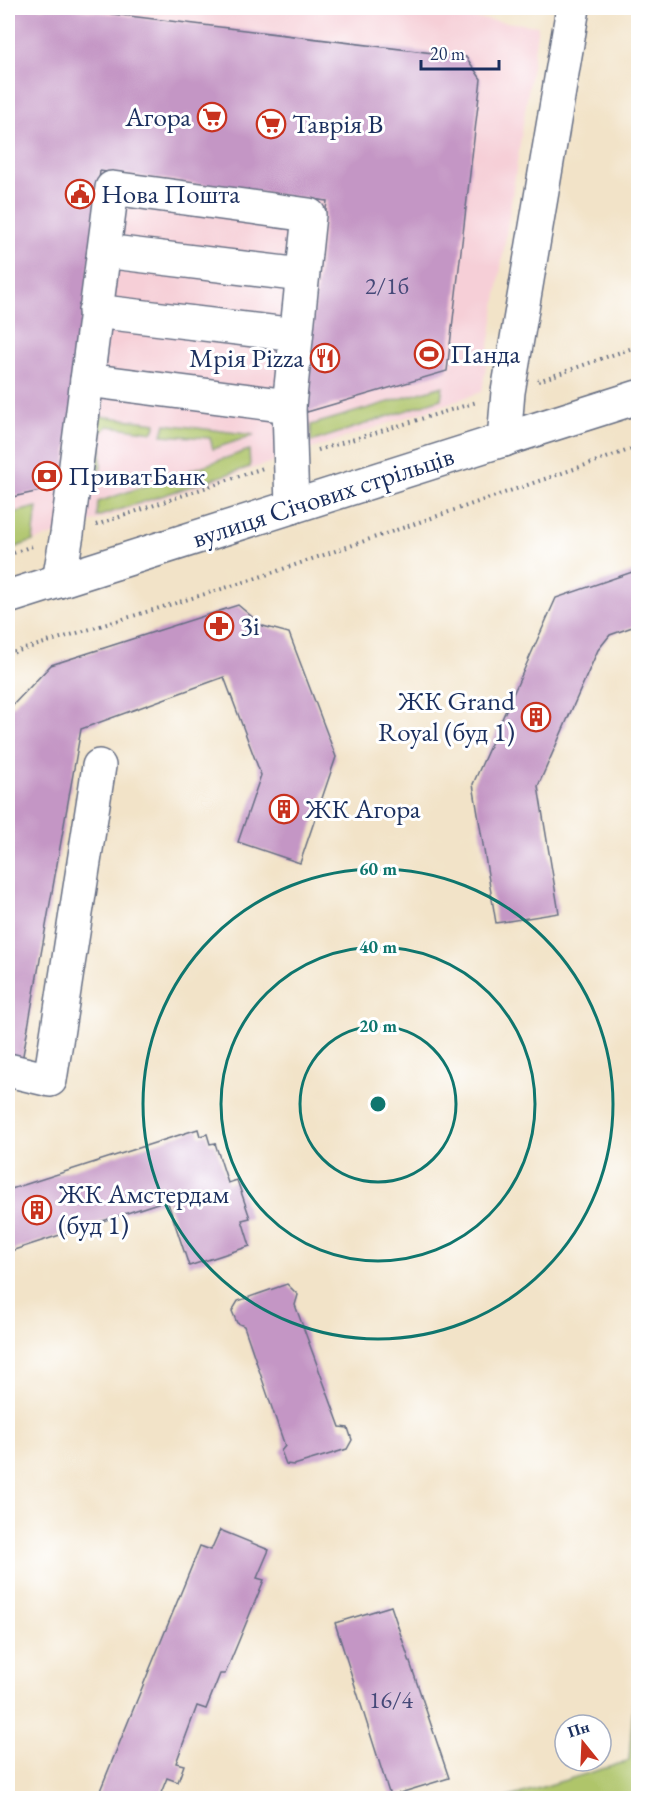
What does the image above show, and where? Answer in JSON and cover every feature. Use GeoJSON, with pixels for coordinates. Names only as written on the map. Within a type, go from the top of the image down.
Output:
{"type":"FeatureCollection","features":[{"type":"Feature","properties":{"kind":"street"},"geometry":{"type":"LineString","coordinates":[[504,440],[508,392],[573,8]]}},
{"type":"Feature","properties":{"kind":"street"},"geometry":{"type":"LineString","coordinates":[[59,581],[111,188],[309,215],[289,406],[292,507]]}},
{"type":"Feature","properties":{"kind":"street"},"geometry":{"type":"LineString","coordinates":[[104,251],[303,275]]}},
{"type":"Feature","properties":{"kind":"street"},"geometry":{"type":"LineString","coordinates":[[95,311],[296,335]]}},
{"type":"Feature","properties":{"kind":"street"},"geometry":{"type":"LineString","coordinates":[[87,380],[289,406]]}},
{"type":"Feature","properties":{"kind":"street","name":"вулиця Січових стрільців"},"geometry":{"type":"LineString","coordinates":[[8,597],[639,397]]}},
{"type":"Feature","properties":{"kind":"street"},"geometry":{"type":"LineString","coordinates":[[8,1070],[50,1080],[99,766]]}},
{"type":"Feature","properties":{"kind":"path"},"geometry":{"type":"LineString","coordinates":[[8,555],[291,460],[508,392],[639,346]]}},
{"type":"Feature","properties":{"kind":"path"},"geometry":{"type":"LineString","coordinates":[[8,654],[248,581],[639,447]]}},
{"type":"Feature","properties":{"kind":"shaded area"},"geometry":{"type":"Polygon","coordinates":[[[8,8],[390,8],[538,26],[482,392],[8,550],[8,8]]]}},
{"type":"Feature","properties":{"kind":"green space"},"geometry":{"type":"Polygon","coordinates":[[[443,386],[441,399],[311,442],[311,425],[443,386]]]}},
{"type":"Feature","properties":{"kind":"green space"},"geometry":{"type":"Polygon","coordinates":[[[90,415],[156,423],[153,432],[108,426],[101,433],[101,469],[84,474],[90,415]]]}},
{"type":"Feature","properties":{"kind":"green space"},"geometry":{"type":"Polygon","coordinates":[[[165,424],[254,435],[213,449],[210,438],[162,435],[165,424]]]}},
{"type":"Feature","properties":{"kind":"green space"},"geometry":{"type":"Polygon","coordinates":[[[249,450],[250,467],[97,517],[98,502],[249,450]]]}},
{"type":"Feature","properties":{"kind":"green space"},"geometry":{"type":"Polygon","coordinates":[[[37,507],[33,541],[8,550],[8,514],[37,507]]]}},
{"type":"Feature","properties":{"kind":"green space"},"geometry":{"type":"Polygon","coordinates":[[[638,1642],[638,1798],[506,1798],[589,1773],[613,1773],[613,1766],[629,1761],[638,1642]]]}},
{"type":"Feature","properties":{"kind":"building"},"geometry":{"type":"Polygon","coordinates":[[[14,8],[63,8],[466,57],[481,79],[447,371],[307,412],[304,401],[327,201],[100,171],[63,486],[8,498],[8,12],[14,8]]]}},
{"type":"Feature","properties":{"kind":"building","name":"ЖК Grand Royal (буд 1)"},"geometry":{"type":"Polygon","coordinates":[[[638,570],[638,625],[610,635],[598,650],[538,786],[559,913],[496,923],[473,784],[556,598],[638,570]]]}},
{"type":"Feature","properties":{"kind":"building","name":"ЖК Агора"},"geometry":{"type":"Polygon","coordinates":[[[238,605],[263,626],[289,633],[336,757],[300,863],[238,842],[261,775],[224,677],[81,729],[22,1061],[8,1058],[8,722],[10,708],[51,665],[238,605]]]}},
{"type":"Feature","properties":{"kind":"building"},"geometry":{"type":"Polygon","coordinates":[[[198,1129],[200,1136],[207,1134],[210,1144],[215,1143],[228,1183],[237,1180],[250,1218],[242,1220],[250,1246],[189,1266],[167,1200],[8,1252],[8,1190],[198,1129]]]}},
{"type":"Feature","properties":{"kind":"building"},"geometry":{"type":"Polygon","coordinates":[[[287,1284],[298,1295],[295,1305],[340,1427],[348,1428],[352,1440],[347,1449],[294,1465],[286,1464],[281,1451],[285,1446],[244,1326],[237,1323],[232,1311],[238,1301],[287,1284]]]}},
{"type":"Feature","properties":{"kind":"building"},"geometry":{"type":"Polygon","coordinates":[[[220,1530],[269,1550],[257,1578],[264,1580],[225,1674],[220,1674],[206,1709],[197,1706],[176,1763],[184,1765],[178,1782],[167,1778],[159,1798],[97,1798],[200,1546],[211,1550],[220,1530]]]}},
{"type":"Feature","properties":{"kind":"building"},"geometry":{"type":"Polygon","coordinates":[[[391,1606],[449,1778],[390,1796],[335,1623],[391,1606]]]}},
{"type":"Feature","properties":{"kind":"place","name":"Агора"},"geometry":{"type":"Point","coordinates":[212,117]}},
{"type":"Feature","properties":{"kind":"place","name":"Таврія В"},"geometry":{"type":"Point","coordinates":[271,124]}},
{"type":"Feature","properties":{"kind":"place","name":"Нова Пошта"},"geometry":{"type":"Point","coordinates":[80,194]}},
{"type":"Feature","properties":{"kind":"place","name":"Панда"},"geometry":{"type":"Point","coordinates":[429,354]}},
{"type":"Feature","properties":{"kind":"place","name":"Мрія Pizza"},"geometry":{"type":"Point","coordinates":[325,358]}},
{"type":"Feature","properties":{"kind":"place","name":"ПриватБанк"},"geometry":{"type":"Point","coordinates":[47,476]}},
{"type":"Feature","properties":{"kind":"place","name":"3і"},"geometry":{"type":"Point","coordinates":[219,626]}},
{"type":"Feature","properties":{"kind":"place","name":"ЖК Grand Royal (буд 1)"},"geometry":{"type":"Point","coordinates":[536,717]}},
{"type":"Feature","properties":{"kind":"place","name":"ЖК Агора"},"geometry":{"type":"Point","coordinates":[284,809]}},
{"type":"Feature","properties":{"kind":"place","name":"ЖК Амстердам (буд 1)"},"geometry":{"type":"Point","coordinates":[37,1210]}}]}
